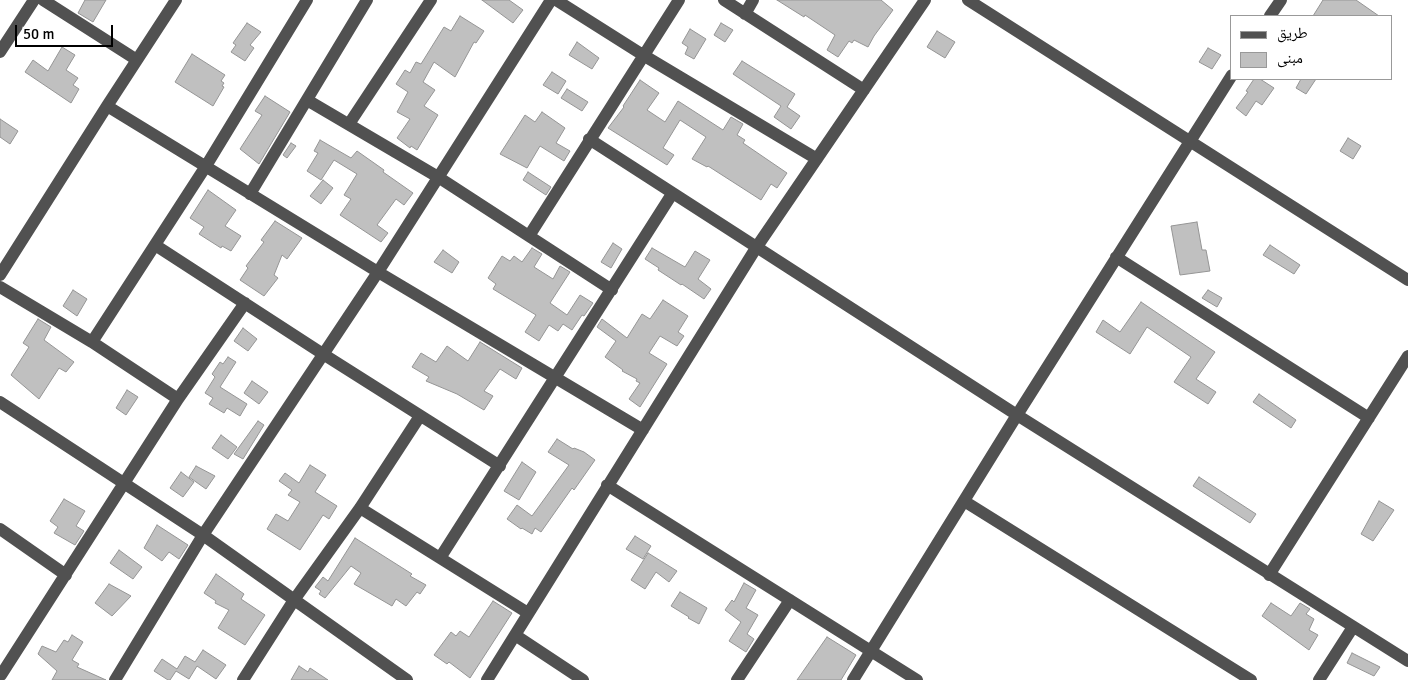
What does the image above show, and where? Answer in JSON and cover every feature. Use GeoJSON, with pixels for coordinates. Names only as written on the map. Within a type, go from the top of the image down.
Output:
{"type":"FeatureCollection","features":[{"type":"Feature","properties":{"kind":"street"},"geometry":{"type":"LineString","coordinates":[[0,52],[34,0]]}},
{"type":"Feature","properties":{"kind":"street"},"geometry":{"type":"LineString","coordinates":[[43,0],[136,60]]}},
{"type":"Feature","properties":{"kind":"street"},"geometry":{"type":"LineString","coordinates":[[0,275],[176,0]]}},
{"type":"Feature","properties":{"kind":"street"},"geometry":{"type":"LineString","coordinates":[[92,342],[206,166],[307,0]]}},
{"type":"Feature","properties":{"kind":"street"},"geometry":{"type":"LineString","coordinates":[[349,124],[431,0]]}},
{"type":"Feature","properties":{"kind":"street"},"geometry":{"type":"LineString","coordinates":[[114,680],[203,535],[378,272],[551,0]]}},
{"type":"Feature","properties":{"kind":"street"},"geometry":{"type":"LineString","coordinates":[[556,0],[643,55],[817,159]]}},
{"type":"Feature","properties":{"kind":"street"},"geometry":{"type":"LineString","coordinates":[[529,236],[679,0]]}},
{"type":"Feature","properties":{"kind":"street"},"geometry":{"type":"LineString","coordinates":[[724,0],[864,90]]}},
{"type":"Feature","properties":{"kind":"street"},"geometry":{"type":"LineString","coordinates":[[745,14],[753,0]]}},
{"type":"Feature","properties":{"kind":"street"},"geometry":{"type":"LineString","coordinates":[[487,680],[756,248],[925,0]]}},
{"type":"Feature","properties":{"kind":"street"},"geometry":{"type":"LineString","coordinates":[[968,0],[1408,280]]}},
{"type":"Feature","properties":{"kind":"street"},"geometry":{"type":"LineString","coordinates":[[1271,15],[1281,0]]}},
{"type":"Feature","properties":{"kind":"street"},"geometry":{"type":"LineString","coordinates":[[250,194],[307,100],[363,1]]}},
{"type":"Feature","properties":{"kind":"street"},"geometry":{"type":"LineString","coordinates":[[852,680],[872,651],[1016,415],[1230,78]]}},
{"type":"Feature","properties":{"kind":"street"},"geometry":{"type":"LineString","coordinates":[[307,100],[438,177],[612,290]]}},
{"type":"Feature","properties":{"kind":"street"},"geometry":{"type":"LineString","coordinates":[[107,106],[378,272],[643,430]]}},
{"type":"Feature","properties":{"kind":"street"},"geometry":{"type":"LineString","coordinates":[[590,140],[1016,415],[1408,661]]}},
{"type":"Feature","properties":{"kind":"street"},"geometry":{"type":"LineString","coordinates":[[440,558],[672,194]]}},
{"type":"Feature","properties":{"kind":"street"},"geometry":{"type":"LineString","coordinates":[[155,245],[500,466]]}},
{"type":"Feature","properties":{"kind":"street"},"geometry":{"type":"LineString","coordinates":[[1116,257],[1369,418]]}},
{"type":"Feature","properties":{"kind":"street"},"geometry":{"type":"LineString","coordinates":[[0,286],[92,342],[178,399]]}},
{"type":"Feature","properties":{"kind":"street"},"geometry":{"type":"LineString","coordinates":[[3,677],[178,399],[245,304]]}},
{"type":"Feature","properties":{"kind":"street"},"geometry":{"type":"LineString","coordinates":[[1269,575],[1408,356]]}},
{"type":"Feature","properties":{"kind":"street"},"geometry":{"type":"LineString","coordinates":[[0,402],[203,535],[407,680]]}},
{"type":"Feature","properties":{"kind":"street"},"geometry":{"type":"LineString","coordinates":[[243,680],[294,600],[360,508],[420,416]]}},
{"type":"Feature","properties":{"kind":"street"},"geometry":{"type":"LineString","coordinates":[[607,485],[917,680]]}},
{"type":"Feature","properties":{"kind":"street"},"geometry":{"type":"LineString","coordinates":[[964,501],[1251,680]]}},
{"type":"Feature","properties":{"kind":"street"},"geometry":{"type":"LineString","coordinates":[[360,508],[528,614]]}},
{"type":"Feature","properties":{"kind":"street"},"geometry":{"type":"LineString","coordinates":[[0,529],[66,575]]}},
{"type":"Feature","properties":{"kind":"street"},"geometry":{"type":"LineString","coordinates":[[737,680],[790,600]]}},
{"type":"Feature","properties":{"kind":"street"},"geometry":{"type":"LineString","coordinates":[[1319,680],[1352,626]]}},
{"type":"Feature","properties":{"kind":"street"},"geometry":{"type":"LineString","coordinates":[[514,635],[583,680]]}},
{"type":"Feature","properties":{"kind":"building"},"geometry":{"type":"Polygon","coordinates":[[[85,0],[106,0],[93,22],[78,13],[85,0]]]}},
{"type":"Feature","properties":{"kind":"building"},"geometry":{"type":"Polygon","coordinates":[[[482,0],[509,0],[523,10],[513,23],[482,0]]]}},
{"type":"Feature","properties":{"kind":"building"},"geometry":{"type":"Polygon","coordinates":[[[777,0],[881,0],[893,10],[868,47],[854,40],[852,43],[849,41],[838,57],[827,50],[835,35],[805,15],[804,17],[777,0]]]}},
{"type":"Feature","properties":{"kind":"building"},"geometry":{"type":"Polygon","coordinates":[[[1323,0],[1356,0],[1378,15],[1314,15],[1323,0]]]}},
{"type":"Feature","properties":{"kind":"building"},"geometry":{"type":"Polygon","coordinates":[[[460,16],[484,31],[476,43],[474,42],[455,77],[434,62],[423,82],[435,90],[424,106],[438,115],[417,150],[411,146],[410,148],[397,138],[410,119],[397,112],[408,92],[396,84],[405,70],[410,73],[416,62],[421,64],[444,27],[451,31],[460,16]]]}},
{"type":"Feature","properties":{"kind":"building"},"geometry":{"type":"Polygon","coordinates":[[[247,23],[261,32],[250,45],[254,48],[245,61],[231,52],[236,45],[233,43],[247,23]]]}},
{"type":"Feature","properties":{"kind":"building"},"geometry":{"type":"Polygon","coordinates":[[[721,23],[733,30],[725,42],[714,35],[721,23]]]}},
{"type":"Feature","properties":{"kind":"building"},"geometry":{"type":"Polygon","coordinates":[[[690,29],[706,39],[694,59],[685,54],[688,47],[682,43],[690,29]]]}},
{"type":"Feature","properties":{"kind":"building"},"geometry":{"type":"Polygon","coordinates":[[[937,31],[955,42],[945,58],[927,47],[937,31]]]}},
{"type":"Feature","properties":{"kind":"building"},"geometry":{"type":"Polygon","coordinates":[[[577,42],[599,58],[592,69],[569,55],[577,42]]]}},
{"type":"Feature","properties":{"kind":"building"},"geometry":{"type":"Polygon","coordinates":[[[62,47],[75,55],[66,70],[78,78],[73,85],[79,89],[71,103],[25,72],[33,60],[48,71],[62,47]]]}},
{"type":"Feature","properties":{"kind":"building"},"geometry":{"type":"Polygon","coordinates":[[[1208,48],[1221,55],[1212,69],[1199,62],[1208,48]]]}},
{"type":"Feature","properties":{"kind":"building"},"geometry":{"type":"Polygon","coordinates":[[[192,54],[225,75],[221,81],[224,83],[222,86],[224,87],[213,106],[175,82],[192,54]]]}},
{"type":"Feature","properties":{"kind":"building"},"geometry":{"type":"Polygon","coordinates":[[[742,61],[795,94],[787,107],[800,116],[791,129],[774,117],[781,106],[733,74],[742,61]]]}},
{"type":"Feature","properties":{"kind":"building"},"geometry":{"type":"Polygon","coordinates":[[[552,72],[566,81],[558,94],[543,85],[552,72]]]}},
{"type":"Feature","properties":{"kind":"building"},"geometry":{"type":"Polygon","coordinates":[[[640,80],[659,93],[647,110],[665,122],[678,101],[723,130],[731,117],[743,124],[737,135],[745,140],[743,143],[787,173],[777,188],[771,184],[761,200],[708,166],[692,159],[706,137],[680,120],[663,148],[674,155],[667,165],[608,128],[624,107],[640,80]]]}},
{"type":"Feature","properties":{"kind":"building"},"geometry":{"type":"Polygon","coordinates":[[[1253,80],[1262,80],[1274,88],[1262,105],[1256,101],[1246,116],[1236,108],[1248,92],[1246,91],[1253,80]]]}},
{"type":"Feature","properties":{"kind":"building"},"geometry":{"type":"Polygon","coordinates":[[[1300,80],[1315,80],[1306,94],[1296,88],[1300,80]]]}},
{"type":"Feature","properties":{"kind":"building"},"geometry":{"type":"Polygon","coordinates":[[[567,89],[588,102],[582,111],[561,98],[567,89]]]}},
{"type":"Feature","properties":{"kind":"building"},"geometry":{"type":"Polygon","coordinates":[[[265,96],[290,112],[259,164],[240,149],[262,115],[255,111],[265,96]]]}},
{"type":"Feature","properties":{"kind":"building"},"geometry":{"type":"Polygon","coordinates":[[[542,112],[565,128],[556,143],[570,151],[564,161],[540,146],[527,168],[500,154],[525,115],[535,122],[542,112]]]}},
{"type":"Feature","properties":{"kind":"building"},"geometry":{"type":"Polygon","coordinates":[[[0,119],[18,131],[10,144],[0,137],[0,119]]]}},
{"type":"Feature","properties":{"kind":"building"},"geometry":{"type":"Polygon","coordinates":[[[1348,138],[1361,146],[1353,159],[1340,151],[1348,138]]]}},
{"type":"Feature","properties":{"kind":"building"},"geometry":{"type":"Polygon","coordinates":[[[320,140],[351,158],[357,151],[413,193],[404,205],[396,199],[377,225],[388,233],[381,242],[340,215],[351,199],[344,195],[357,174],[334,160],[321,180],[307,171],[318,153],[314,151],[320,140]]]}},
{"type":"Feature","properties":{"kind":"building"},"geometry":{"type":"Polygon","coordinates":[[[291,143],[296,146],[287,158],[283,155],[291,143]]]}},
{"type":"Feature","properties":{"kind":"building"},"geometry":{"type":"Polygon","coordinates":[[[528,172],[551,187],[546,195],[523,180],[528,172]]]}},
{"type":"Feature","properties":{"kind":"building"},"geometry":{"type":"Polygon","coordinates":[[[323,180],[333,188],[321,204],[310,196],[323,180]]]}},
{"type":"Feature","properties":{"kind":"building"},"geometry":{"type":"Polygon","coordinates":[[[208,190],[236,210],[225,226],[241,236],[231,251],[222,246],[221,248],[199,234],[204,227],[190,218],[208,190]]]}},
{"type":"Feature","properties":{"kind":"building"},"geometry":{"type":"Polygon","coordinates":[[[275,221],[302,238],[287,259],[282,255],[274,275],[278,278],[264,296],[240,280],[248,268],[246,266],[264,242],[261,240],[275,221]]]}},
{"type":"Feature","properties":{"kind":"building"},"geometry":{"type":"Polygon","coordinates":[[[1197,222],[1202,250],[1206,250],[1210,271],[1180,275],[1171,226],[1197,222]]]}},
{"type":"Feature","properties":{"kind":"building"},"geometry":{"type":"Polygon","coordinates":[[[613,243],[622,249],[611,268],[601,262],[613,243]]]}},
{"type":"Feature","properties":{"kind":"building"},"geometry":{"type":"Polygon","coordinates":[[[1270,245],[1300,265],[1294,274],[1263,255],[1270,245]]]}},
{"type":"Feature","properties":{"kind":"building"},"geometry":{"type":"Polygon","coordinates":[[[532,248],[542,254],[534,267],[553,279],[560,266],[570,272],[550,303],[567,315],[580,295],[593,303],[572,330],[563,324],[558,331],[549,325],[539,341],[525,332],[536,315],[493,289],[496,284],[488,278],[502,256],[510,261],[514,256],[522,262],[532,248]]]}},
{"type":"Feature","properties":{"kind":"building"},"geometry":{"type":"Polygon","coordinates":[[[652,248],[685,267],[695,251],[710,260],[698,279],[711,289],[704,299],[658,270],[659,268],[645,259],[652,248]]]}},
{"type":"Feature","properties":{"kind":"building"},"geometry":{"type":"Polygon","coordinates":[[[443,250],[459,262],[452,273],[434,262],[443,250]]]}},
{"type":"Feature","properties":{"kind":"building"},"geometry":{"type":"Polygon","coordinates":[[[73,290],[87,299],[77,316],[63,306],[73,290]]]}},
{"type":"Feature","properties":{"kind":"building"},"geometry":{"type":"Polygon","coordinates":[[[1208,290],[1222,298],[1217,307],[1202,298],[1208,290]]]}},
{"type":"Feature","properties":{"kind":"building"},"geometry":{"type":"Polygon","coordinates":[[[663,300],[688,316],[678,332],[684,336],[677,346],[660,336],[649,353],[667,364],[640,407],[629,399],[640,383],[605,357],[616,341],[597,327],[602,319],[627,338],[642,314],[650,319],[663,300]]]}},
{"type":"Feature","properties":{"kind":"building"},"geometry":{"type":"Polygon","coordinates":[[[1141,302],[1215,352],[1196,379],[1216,392],[1208,404],[1174,382],[1191,357],[1147,327],[1130,354],[1096,332],[1103,320],[1120,332],[1141,302]]]}},
{"type":"Feature","properties":{"kind":"building"},"geometry":{"type":"Polygon","coordinates":[[[38,319],[51,327],[44,340],[74,362],[66,372],[59,368],[39,399],[11,375],[29,347],[23,343],[38,319]]]}},
{"type":"Feature","properties":{"kind":"building"},"geometry":{"type":"Polygon","coordinates":[[[243,328],[257,339],[248,351],[234,341],[243,328]]]}},
{"type":"Feature","properties":{"kind":"building"},"geometry":{"type":"Polygon","coordinates":[[[480,342],[522,368],[516,379],[500,369],[484,391],[493,396],[484,410],[457,394],[426,381],[429,377],[412,367],[421,353],[436,362],[447,346],[468,361],[480,342]]]}},
{"type":"Feature","properties":{"kind":"building"},"geometry":{"type":"Polygon","coordinates":[[[228,357],[236,362],[220,387],[247,404],[240,416],[227,408],[224,413],[209,404],[213,398],[205,393],[215,377],[212,374],[220,362],[223,364],[228,357]]]}},
{"type":"Feature","properties":{"kind":"building"},"geometry":{"type":"Polygon","coordinates":[[[252,381],[268,392],[259,404],[244,393],[252,381]]]}},
{"type":"Feature","properties":{"kind":"building"},"geometry":{"type":"Polygon","coordinates":[[[127,390],[138,397],[126,415],[116,408],[127,390]]]}},
{"type":"Feature","properties":{"kind":"building"},"geometry":{"type":"Polygon","coordinates":[[[1259,394],[1296,420],[1291,428],[1253,402],[1259,394]]]}},
{"type":"Feature","properties":{"kind":"building"},"geometry":{"type":"Polygon","coordinates":[[[258,421],[264,425],[243,459],[234,454],[258,421]]]}},
{"type":"Feature","properties":{"kind":"building"},"geometry":{"type":"Polygon","coordinates":[[[221,435],[237,447],[228,459],[212,448],[221,435]]]}},
{"type":"Feature","properties":{"kind":"building"},"geometry":{"type":"Polygon","coordinates":[[[557,439],[573,449],[584,452],[595,460],[574,490],[572,488],[541,532],[535,528],[532,534],[507,519],[517,505],[532,516],[569,465],[548,452],[557,439]]]}},
{"type":"Feature","properties":{"kind":"building"},"geometry":{"type":"Polygon","coordinates":[[[522,462],[536,472],[519,500],[504,491],[522,462]]]}},
{"type":"Feature","properties":{"kind":"building"},"geometry":{"type":"Polygon","coordinates":[[[310,465],[326,475],[315,492],[337,506],[329,519],[323,515],[300,550],[267,529],[276,514],[288,521],[300,502],[288,495],[292,490],[279,481],[285,473],[299,483],[310,465]]]}},
{"type":"Feature","properties":{"kind":"building"},"geometry":{"type":"Polygon","coordinates":[[[196,466],[215,476],[206,489],[189,477],[196,466]]]}},
{"type":"Feature","properties":{"kind":"building"},"geometry":{"type":"Polygon","coordinates":[[[181,472],[194,482],[183,497],[170,488],[181,472]]]}},
{"type":"Feature","properties":{"kind":"building"},"geometry":{"type":"Polygon","coordinates":[[[1199,477],[1256,514],[1250,523],[1193,486],[1199,477]]]}},
{"type":"Feature","properties":{"kind":"building"},"geometry":{"type":"Polygon","coordinates":[[[64,499],[85,511],[76,526],[84,531],[75,545],[54,533],[58,527],[50,521],[64,499]]]}},
{"type":"Feature","properties":{"kind":"building"},"geometry":{"type":"Polygon","coordinates":[[[1379,501],[1394,510],[1373,541],[1361,534],[1379,501]]]}},
{"type":"Feature","properties":{"kind":"building"},"geometry":{"type":"Polygon","coordinates":[[[157,525],[188,545],[179,559],[169,552],[162,561],[144,548],[157,525]]]}},
{"type":"Feature","properties":{"kind":"building"},"geometry":{"type":"Polygon","coordinates":[[[635,536],[651,546],[643,559],[626,549],[635,536]]]}},
{"type":"Feature","properties":{"kind":"building"},"geometry":{"type":"Polygon","coordinates":[[[355,538],[426,585],[420,594],[417,592],[406,606],[396,599],[392,606],[354,584],[361,573],[351,566],[325,598],[319,594],[321,591],[315,587],[323,577],[328,581],[355,538]]]}},
{"type":"Feature","properties":{"kind":"building"},"geometry":{"type":"Polygon","coordinates":[[[119,550],[142,567],[133,579],[110,563],[119,550]]]}},
{"type":"Feature","properties":{"kind":"building"},"geometry":{"type":"Polygon","coordinates":[[[648,553],[677,571],[669,582],[656,572],[645,589],[631,580],[648,553]]]}},
{"type":"Feature","properties":{"kind":"building"},"geometry":{"type":"Polygon","coordinates":[[[216,574],[244,594],[241,599],[265,615],[245,645],[218,628],[229,610],[215,603],[216,601],[204,593],[216,574]]]}},
{"type":"Feature","properties":{"kind":"building"},"geometry":{"type":"Polygon","coordinates":[[[744,583],[756,590],[746,608],[758,615],[747,634],[754,639],[746,652],[729,641],[741,622],[725,610],[732,600],[734,602],[744,583]]]}},
{"type":"Feature","properties":{"kind":"building"},"geometry":{"type":"Polygon","coordinates":[[[109,584],[131,596],[112,616],[95,603],[109,584]]]}},
{"type":"Feature","properties":{"kind":"building"},"geometry":{"type":"Polygon","coordinates":[[[680,592],[707,608],[699,624],[671,606],[680,592]]]}},
{"type":"Feature","properties":{"kind":"building"},"geometry":{"type":"Polygon","coordinates":[[[493,601],[512,613],[470,678],[449,662],[447,664],[434,655],[451,632],[456,636],[460,631],[469,637],[493,601]]]}},
{"type":"Feature","properties":{"kind":"building"},"geometry":{"type":"Polygon","coordinates":[[[1271,603],[1291,616],[1300,603],[1310,609],[1306,614],[1314,619],[1309,630],[1318,635],[1309,650],[1262,616],[1271,603]]]}},
{"type":"Feature","properties":{"kind":"building"},"geometry":{"type":"Polygon","coordinates":[[[72,635],[83,642],[72,660],[79,664],[77,667],[106,680],[52,680],[57,671],[38,654],[42,646],[56,652],[64,640],[68,642],[72,635]]]}},
{"type":"Feature","properties":{"kind":"building"},"geometry":{"type":"Polygon","coordinates":[[[827,637],[856,655],[841,680],[797,680],[827,637]]]}},
{"type":"Feature","properties":{"kind":"building"},"geometry":{"type":"Polygon","coordinates":[[[203,650],[226,665],[216,679],[197,666],[189,679],[176,671],[168,680],[154,671],[162,659],[177,669],[185,656],[195,662],[203,650]]]}},
{"type":"Feature","properties":{"kind":"building"},"geometry":{"type":"Polygon","coordinates":[[[1352,653],[1380,667],[1374,676],[1347,663],[1352,653]]]}},
{"type":"Feature","properties":{"kind":"building"},"geometry":{"type":"Polygon","coordinates":[[[299,666],[308,672],[310,668],[328,680],[291,680],[299,666]]]}}]}
